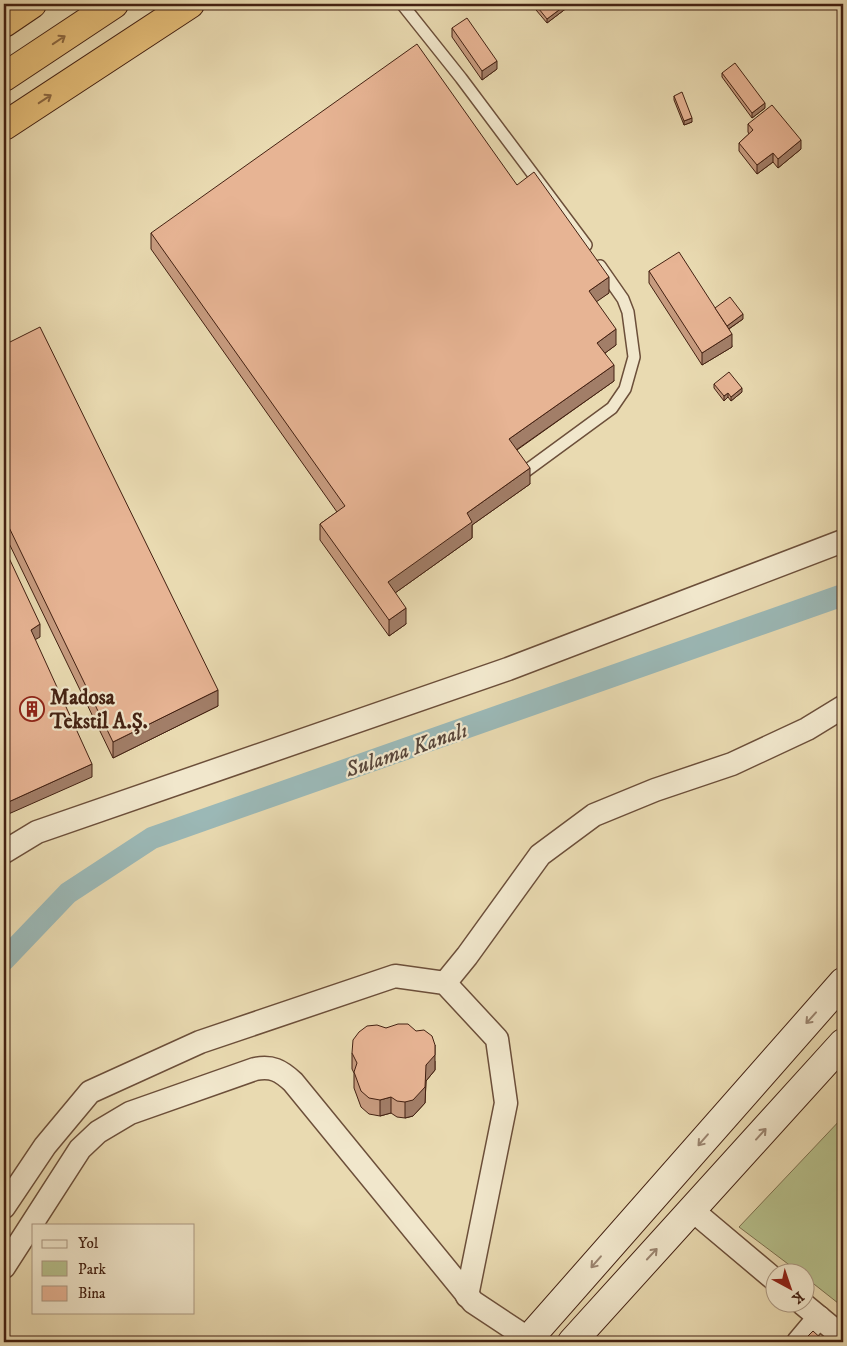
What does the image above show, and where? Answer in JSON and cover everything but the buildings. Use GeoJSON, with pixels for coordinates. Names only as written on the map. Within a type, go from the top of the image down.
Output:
{"type":"FeatureCollection","features":[{"type":"Feature","properties":{"kind":"highway"},"geometry":{"type":"LineString","coordinates":[[4,23],[32,4]]}},
{"type":"Feature","properties":{"kind":"highway"},"geometry":{"type":"LineString","coordinates":[[4,77],[114,4]]}},
{"type":"Feature","properties":{"kind":"highway"},"geometry":{"type":"LineString","coordinates":[[4,126],[190,4]]}},
{"type":"Feature","properties":{"kind":"main road"},"geometry":{"type":"LineString","coordinates":[[527,1340],[843,982]]}},
{"type":"Feature","properties":{"kind":"main road"},"geometry":{"type":"LineString","coordinates":[[572,1342],[843,1043]]}},
{"type":"Feature","properties":{"kind":"street"},"geometry":{"type":"LineString","coordinates":[[4,852],[37,832],[508,668],[843,541]]}},
{"type":"Feature","properties":{"kind":"street"},"geometry":{"type":"LineString","coordinates":[[445,983],[540,855],[594,815],[655,790],[732,764],[807,728],[843,707]]}},
{"type":"Feature","properties":{"kind":"street"},"geometry":{"type":"LineString","coordinates":[[4,1207],[45,1146],[90,1092],[200,1042],[395,976],[445,983],[497,1039],[506,1104],[467,1296]]}},
{"type":"Feature","properties":{"kind":"street"},"geometry":{"type":"LineString","coordinates":[[4,1267],[14,1235],[80,1149],[98,1132],[130,1113],[255,1069],[274,1068],[293,1082],[467,1296],[527,1340]]}},
{"type":"Feature","properties":{"kind":"street"},"geometry":{"type":"LineString","coordinates":[[692,1210],[764,1271]]}},
{"type":"Feature","properties":{"kind":"street"},"geometry":{"type":"LineString","coordinates":[[814,1313],[843,1338]]}},
{"type":"Feature","properties":{"kind":"street"},"geometry":{"type":"LineString","coordinates":[[798,1342],[809,1314]]}},
{"type":"Feature","properties":{"kind":"lane"},"geometry":{"type":"LineString","coordinates":[[402,4],[561,210],[623,299],[628,312],[634,357],[625,389],[612,408],[526,471]]}},
{"type":"Feature","properties":{"kind":"green space"},"geometry":{"type":"Polygon","coordinates":[[[843,1117],[843,1307],[814,1284],[814,1264],[788,1264],[739,1227],[843,1117]]]}},
{"type":"Feature","properties":{"kind":"waterway","name":"Sulama Kanalı"},"geometry":{"type":"LineString","coordinates":[[4,960],[68,893],[152,838],[843,595]]}},
{"type":"Feature","properties":{"kind":"place","name":"Madosa Tekstil A.Ş."},"geometry":{"type":"Point","coordinates":[32,709]}}]}
